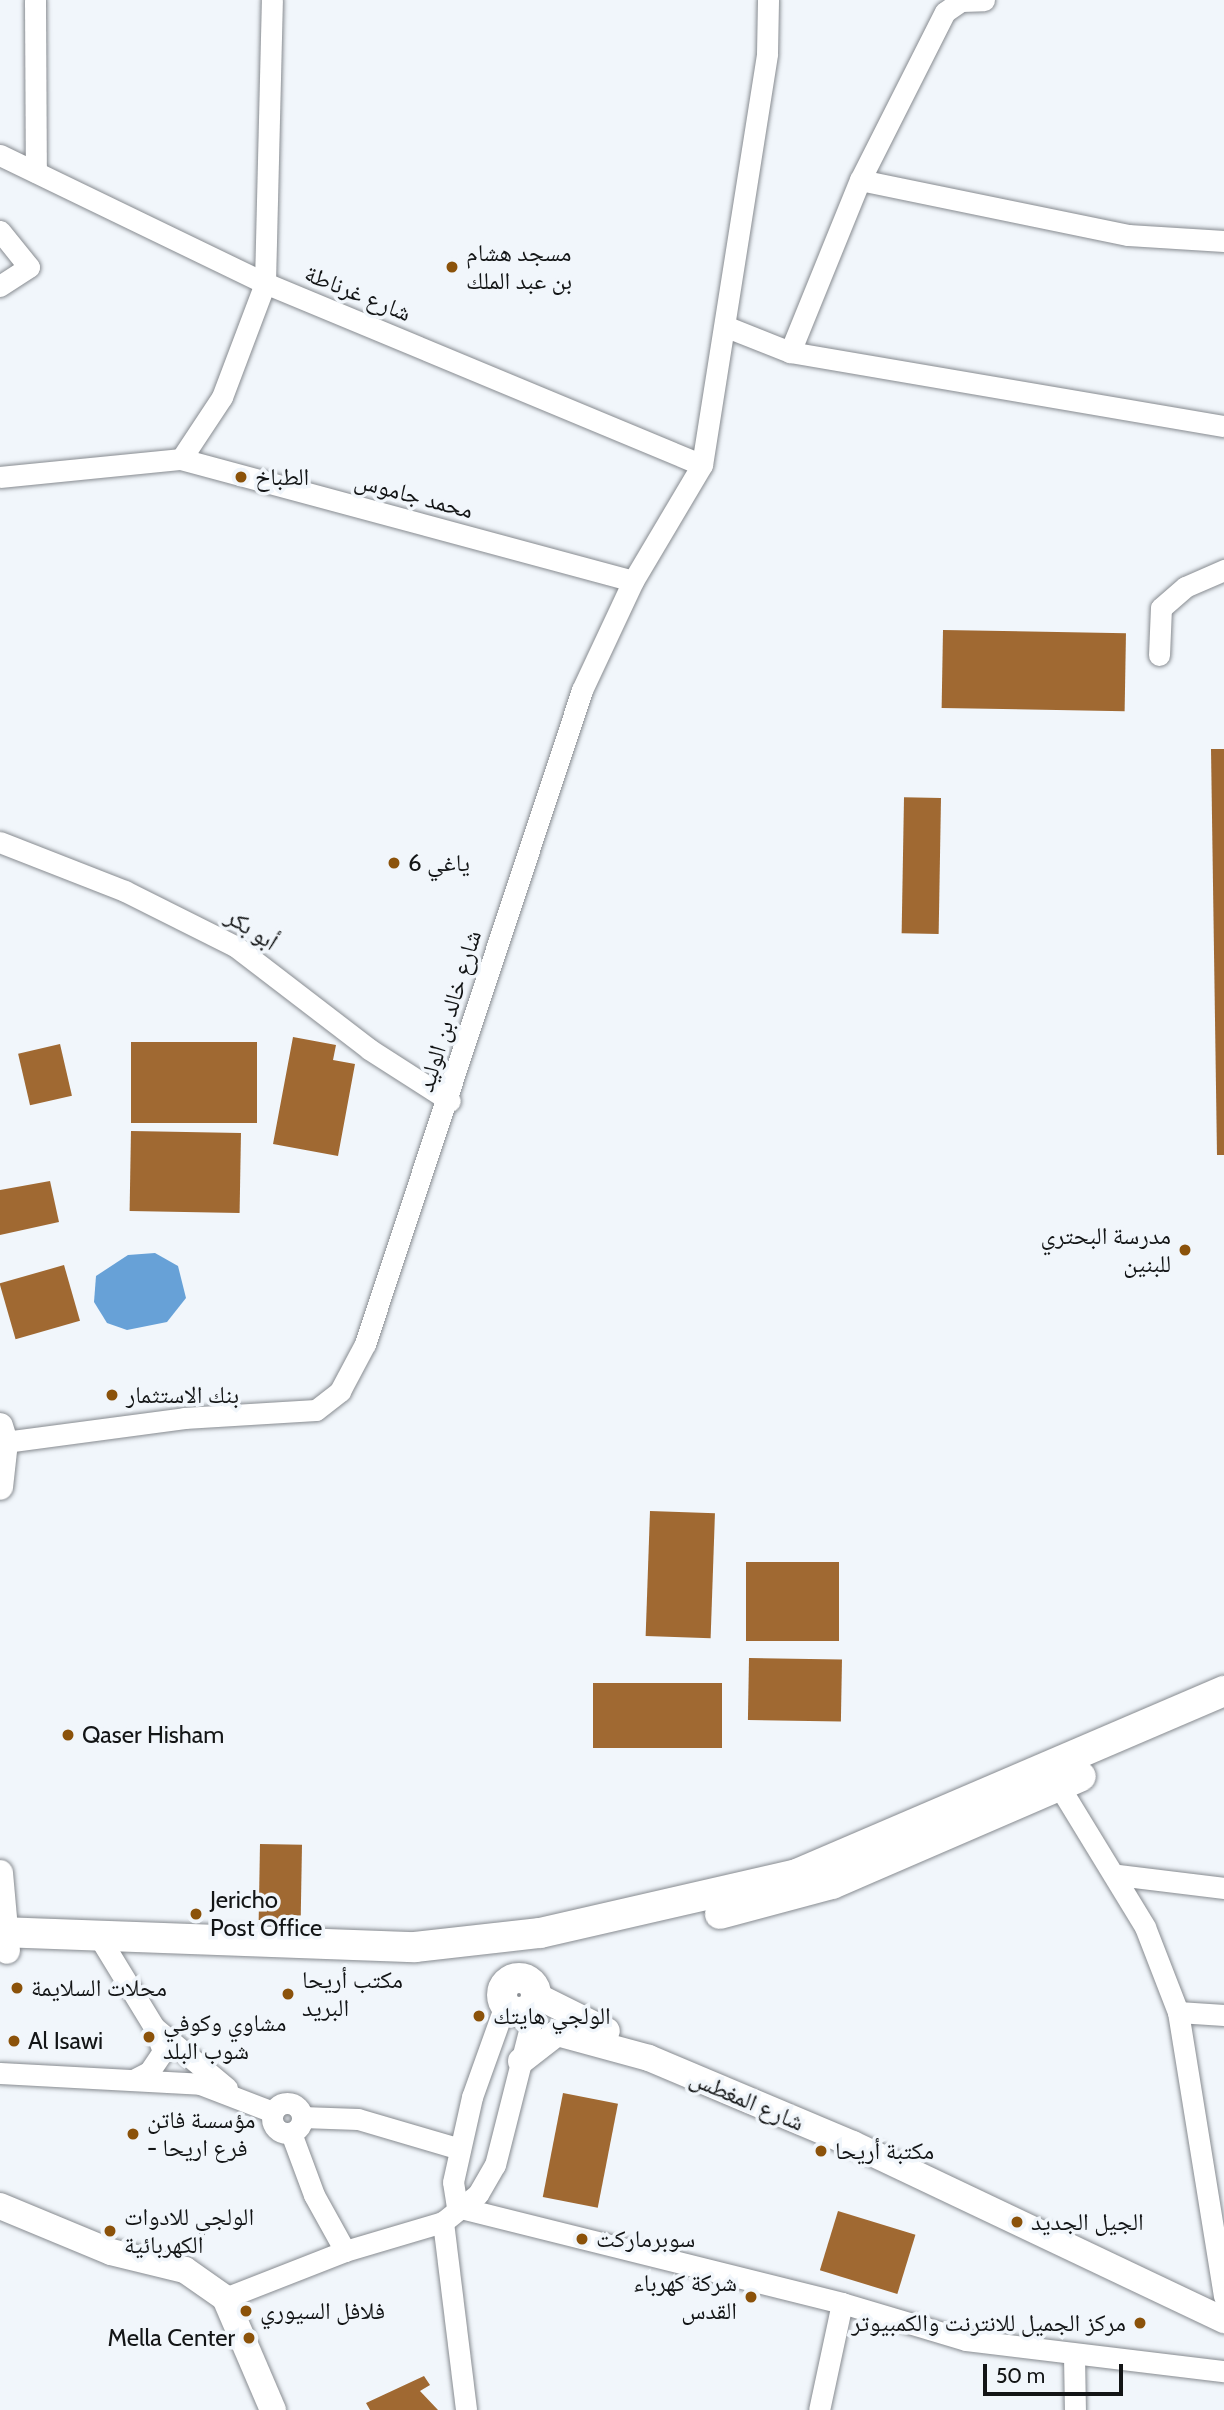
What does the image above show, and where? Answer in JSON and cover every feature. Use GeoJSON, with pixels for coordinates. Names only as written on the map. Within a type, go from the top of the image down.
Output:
{"type":"FeatureCollection","features":[{"type":"Feature","properties":{"kind":"main road"},"geometry":{"type":"LineString","coordinates":[[520,2005],[797,1874],[1224,1691]]}},
{"type":"Feature","properties":{"kind":"main road"},"geometry":{"type":"LineString","coordinates":[[520,2005],[631,1934],[832,1884],[1224,1712]]}},
{"type":"Feature","properties":{"kind":"main road"},"geometry":{"type":"LineString","coordinates":[[3,1942],[415,1947],[520,2005]]}},
{"type":"Feature","properties":{"kind":"street"},"geometry":{"type":"LineString","coordinates":[[35,0],[36,172]]}},
{"type":"Feature","properties":{"kind":"street"},"geometry":{"type":"LineString","coordinates":[[181,459],[222,397],[265,283],[272,0]]}},
{"type":"Feature","properties":{"kind":"street","name":"شارع خالد بن الوليد"},"geometry":{"type":"LineString","coordinates":[[3,1434],[184,1418],[316,1410],[330,1402],[365,1345],[450,1101],[549,779],[633,581],[702,464],[727,327],[767,53],[768,0]]}},
{"type":"Feature","properties":{"kind":"street"},"geometry":{"type":"LineString","coordinates":[[790,352],[860,180],[945,12],[961,1],[984,0]]}},
{"type":"Feature","properties":{"kind":"street","name":"شارع غرناطة"},"geometry":{"type":"LineString","coordinates":[[0,155],[265,283],[702,464]]}},
{"type":"Feature","properties":{"kind":"street"},"geometry":{"type":"LineString","coordinates":[[860,180],[1128,235],[1224,241]]}},
{"type":"Feature","properties":{"kind":"street"},"geometry":{"type":"LineString","coordinates":[[0,232],[29,267],[0,286]]}},
{"type":"Feature","properties":{"kind":"street"},"geometry":{"type":"LineString","coordinates":[[727,327],[790,352],[1224,426]]}},
{"type":"Feature","properties":{"kind":"street","name":"محمد جاموس"},"geometry":{"type":"LineString","coordinates":[[0,477],[181,459],[633,581]]}},
{"type":"Feature","properties":{"kind":"street"},"geometry":{"type":"LineString","coordinates":[[1159,655],[1161,608],[1185,587],[1224,570]]}},
{"type":"Feature","properties":{"kind":"street","name":"أبو بكر"},"geometry":{"type":"LineString","coordinates":[[0,842],[125,891],[235,946],[369,1049],[450,1101]]}},
{"type":"Feature","properties":{"kind":"street"},"geometry":{"type":"LineString","coordinates":[[0,1487],[3,1434]]}},
{"type":"Feature","properties":{"kind":"street"},"geometry":{"type":"LineString","coordinates":[[1059,1786],[1118,1875],[1178,2012],[1217,2232],[1224,2296]]}},
{"type":"Feature","properties":{"kind":"street"},"geometry":{"type":"LineString","coordinates":[[0,1873],[3,1942]]}},
{"type":"Feature","properties":{"kind":"street"},"geometry":{"type":"LineString","coordinates":[[1118,1875],[1224,1888]]}},
{"type":"Feature","properties":{"kind":"street"},"geometry":{"type":"LineString","coordinates":[[104,1942],[154,2027],[163,2051],[149,2072],[133,2080]]}},
{"type":"Feature","properties":{"kind":"street"},"geometry":{"type":"LineString","coordinates":[[466,2410],[450,2215],[453,2182],[460,2149],[520,2005]]}},
{"type":"Feature","properties":{"kind":"street"},"geometry":{"type":"LineString","coordinates":[[225,2298],[345,2251],[450,2215],[478,2194],[491,2175],[520,2005]]}},
{"type":"Feature","properties":{"kind":"street","name":"شارع المغطس"},"geometry":{"type":"LineString","coordinates":[[520,2005],[576,2034],[649,2059]]}},
{"type":"Feature","properties":{"kind":"street","name":"شارع المغطس"},"geometry":{"type":"LineString","coordinates":[[520,2005],[853,2144],[1224,2320]]}},
{"type":"Feature","properties":{"kind":"street"},"geometry":{"type":"LineString","coordinates":[[1178,2012],[1224,2015]]}},
{"type":"Feature","properties":{"kind":"street"},"geometry":{"type":"LineString","coordinates":[[154,2027],[241,2100]]}},
{"type":"Feature","properties":{"kind":"street"},"geometry":{"type":"LineString","coordinates":[[0,2073],[200,2084],[274,2112],[290,2104],[314,2195],[345,2251]]}},
{"type":"Feature","properties":{"kind":"street"},"geometry":{"type":"LineString","coordinates":[[297,2125],[358,2119],[460,2149]]}},
{"type":"Feature","properties":{"kind":"street"},"geometry":{"type":"LineString","coordinates":[[0,2206],[86,2244],[185,2270],[225,2298],[273,2410]]}},
{"type":"Feature","properties":{"kind":"street"},"geometry":{"type":"LineString","coordinates":[[450,2215],[842,2303],[965,2340],[1224,2371]]}},
{"type":"Feature","properties":{"kind":"street"},"geometry":{"type":"LineString","coordinates":[[820,2410],[842,2303]]}},
{"type":"Feature","properties":{"kind":"street"},"geometry":{"type":"LineString","coordinates":[[1074,2355],[1075,2410]]}},
{"type":"Feature","properties":{"kind":"water"},"geometry":{"type":"Polygon","coordinates":[[[155,1253],[178,1266],[186,1298],[167,1322],[127,1330],[107,1323],[94,1302],[96,1276],[128,1255],[155,1253]]]}},
{"type":"Feature","properties":{"kind":"building"},"geometry":{"type":"Polygon","coordinates":[[[943,630],[1126,633],[1125,711],[942,708],[943,630]]]}},
{"type":"Feature","properties":{"kind":"building"},"geometry":{"type":"Polygon","coordinates":[[[1211,749],[1224,749],[1224,1155],[1217,1155],[1211,749]]]}},
{"type":"Feature","properties":{"kind":"building"},"geometry":{"type":"Polygon","coordinates":[[[904,797],[941,798],[939,934],[902,933],[904,797]]]}},
{"type":"Feature","properties":{"kind":"building"},"geometry":{"type":"Polygon","coordinates":[[[293,1037],[336,1045],[333,1060],[355,1064],[338,1156],[273,1144],[293,1037]]]}},
{"type":"Feature","properties":{"kind":"building"},"geometry":{"type":"Polygon","coordinates":[[[131,1042],[257,1042],[257,1123],[131,1123],[131,1042]]]}},
{"type":"Feature","properties":{"kind":"building"},"geometry":{"type":"Polygon","coordinates":[[[60,1044],[72,1096],[30,1105],[18,1054],[60,1044]]]}},
{"type":"Feature","properties":{"kind":"building"},"geometry":{"type":"Polygon","coordinates":[[[131,1131],[241,1133],[240,1213],[130,1211],[131,1131]]]}},
{"type":"Feature","properties":{"kind":"building"},"geometry":{"type":"Polygon","coordinates":[[[50,1181],[59,1222],[0,1235],[0,1190],[50,1181]]]}},
{"type":"Feature","properties":{"kind":"building"},"geometry":{"type":"Polygon","coordinates":[[[64,1265],[80,1321],[16,1339],[0,1283],[64,1265]]]}},
{"type":"Feature","properties":{"kind":"building"},"geometry":{"type":"Polygon","coordinates":[[[650,1511],[715,1513],[711,1638],[646,1636],[650,1511]]]}},
{"type":"Feature","properties":{"kind":"building"},"geometry":{"type":"Polygon","coordinates":[[[746,1562],[839,1562],[839,1641],[746,1641],[746,1562]]]}},
{"type":"Feature","properties":{"kind":"building"},"geometry":{"type":"Polygon","coordinates":[[[749,1658],[842,1660],[841,1722],[748,1720],[749,1658]]]}},
{"type":"Feature","properties":{"kind":"building"},"geometry":{"type":"Polygon","coordinates":[[[593,1683],[722,1683],[722,1748],[593,1748],[593,1683]]]}},
{"type":"Feature","properties":{"kind":"building"},"geometry":{"type":"Polygon","coordinates":[[[260,1844],[302,1845],[301,1921],[259,1920],[260,1844]]]}},
{"type":"Feature","properties":{"kind":"building"},"geometry":{"type":"Polygon","coordinates":[[[563,2093],[618,2104],[598,2208],[543,2197],[563,2093]]]}},
{"type":"Feature","properties":{"kind":"building"},"geometry":{"type":"Polygon","coordinates":[[[838,2211],[915,2235],[897,2294],[820,2270],[838,2211]]]}},
{"type":"Feature","properties":{"kind":"building"},"geometry":{"type":"Polygon","coordinates":[[[424,2376],[430,2385],[420,2391],[438,2410],[370,2410],[366,2403],[424,2376]]]}},
{"type":"Feature","properties":{"kind":"place","name":"مسجد هشام بن عبد الملك"},"geometry":{"type":"Point","coordinates":[452,267]}},
{"type":"Feature","properties":{"kind":"place","name":"الطباخ"},"geometry":{"type":"Point","coordinates":[241,477]}},
{"type":"Feature","properties":{"kind":"place","name":"ياغي 6"},"geometry":{"type":"Point","coordinates":[394,863]}},
{"type":"Feature","properties":{"kind":"place","name":"مدرسة البحتري للبنين"},"geometry":{"type":"Point","coordinates":[1185,1250]}},
{"type":"Feature","properties":{"kind":"place","name":"بنك الاستثمار"},"geometry":{"type":"Point","coordinates":[112,1395]}},
{"type":"Feature","properties":{"kind":"place","name":"Qaser Hisham"},"geometry":{"type":"Point","coordinates":[68,1735]}},
{"type":"Feature","properties":{"kind":"place","name":"Jericho Post Office"},"geometry":{"type":"Point","coordinates":[196,1914]}},
{"type":"Feature","properties":{"kind":"place","name":"محلات السلايمة"},"geometry":{"type":"Point","coordinates":[17,1988]}},
{"type":"Feature","properties":{"kind":"place","name":"مكتب أريحا البريد"},"geometry":{"type":"Point","coordinates":[288,1994]}},
{"type":"Feature","properties":{"kind":"place","name":"الولجي هايتك"},"geometry":{"type":"Point","coordinates":[479,2016]}},
{"type":"Feature","properties":{"kind":"place","name":"مشاوي وكوفي شوب البلد"},"geometry":{"type":"Point","coordinates":[149,2037]}},
{"type":"Feature","properties":{"kind":"place","name":"Al Isawi"},"geometry":{"type":"Point","coordinates":[14,2041]}},
{"type":"Feature","properties":{"kind":"place","name":"مؤسسة فاتن - فرع اريحا"},"geometry":{"type":"Point","coordinates":[133,2134]}},
{"type":"Feature","properties":{"kind":"place","name":"مكتبة أريحا"},"geometry":{"type":"Point","coordinates":[821,2151]}},
{"type":"Feature","properties":{"kind":"place","name":"الجيل الجديد"},"geometry":{"type":"Point","coordinates":[1017,2222]}},
{"type":"Feature","properties":{"kind":"place","name":"الولجي للادوات الكهربائية"},"geometry":{"type":"Point","coordinates":[110,2231]}},
{"type":"Feature","properties":{"kind":"place","name":"سوبرماركت"},"geometry":{"type":"Point","coordinates":[582,2239]}},
{"type":"Feature","properties":{"kind":"place","name":"شركة كهرباء القدس"},"geometry":{"type":"Point","coordinates":[751,2297]}},
{"type":"Feature","properties":{"kind":"place","name":"فلافل السيوري"},"geometry":{"type":"Point","coordinates":[246,2311]}},
{"type":"Feature","properties":{"kind":"place","name":"مركز الجميل للانترنت والكمبيوتر"},"geometry":{"type":"Point","coordinates":[1140,2323]}},
{"type":"Feature","properties":{"kind":"place","name":"Mella Center"},"geometry":{"type":"Point","coordinates":[249,2338]}}]}
